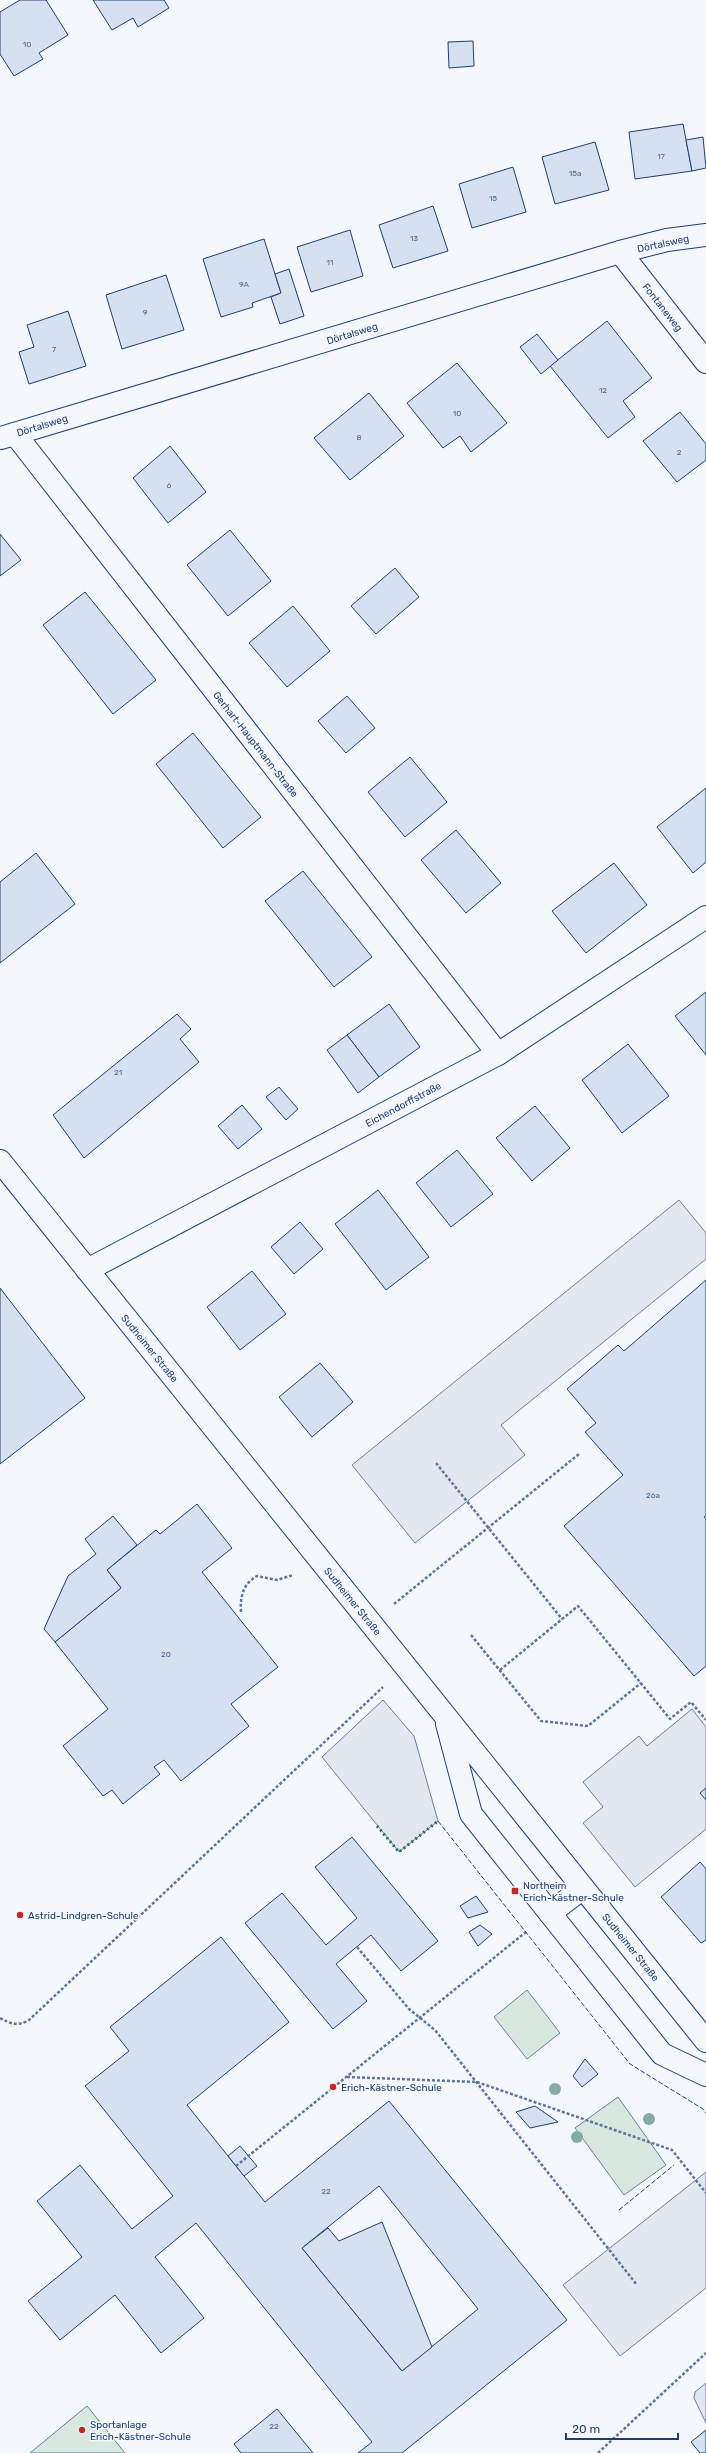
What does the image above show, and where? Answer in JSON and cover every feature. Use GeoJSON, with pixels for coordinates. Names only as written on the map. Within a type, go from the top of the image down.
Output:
{"type":"FeatureCollection","features":[{"type":"Feature","properties":{"kind":"street","name":"Dörtalsweg"},"geometry":{"type":"LineString","coordinates":[[7,436],[620,252],[667,240],[706,234]]}},
{"type":"Feature","properties":{"kind":"street","name":"Fontaneweg"},"geometry":{"type":"LineString","coordinates":[[620,252],[706,362]]}},
{"type":"Feature","properties":{"kind":"street","name":"Gerhart-Hauptmann-Straße"},"geometry":{"type":"LineString","coordinates":[[7,436],[498,1054]]}},
{"type":"Feature","properties":{"kind":"street","name":"Eichendorffstraße"},"geometry":{"type":"LineString","coordinates":[[87,1270],[498,1054],[706,916]]}},
{"type":"Feature","properties":{"kind":"street","name":"Sudheimer Straße"},"geometry":{"type":"LineString","coordinates":[[0,1161],[706,2041]]}},
{"type":"Feature","properties":{"kind":"street"},"geometry":{"type":"LineString","coordinates":[[445,1717],[471,1814],[662,2054],[706,2075]]}},
{"type":"Feature","properties":{"kind":"street"},"geometry":{"type":"LineString","coordinates":[[550,1913],[583,1888]]}},
{"type":"Feature","properties":{"kind":"path"},"geometry":{"type":"LineString","coordinates":[[370,1623],[578,1454]]}},
{"type":"Feature","properties":{"kind":"path"},"geometry":{"type":"LineString","coordinates":[[436,1463],[562,1619]]}},
{"type":"Feature","properties":{"kind":"path"},"geometry":{"type":"LineString","coordinates":[[241,1612],[240,1600],[250,1580],[257,1576],[277,1580],[289,1577],[319,1559]]}},
{"type":"Feature","properties":{"kind":"path"},"geometry":{"type":"LineString","coordinates":[[500,1670],[578,1606],[670,1719],[691,1702],[706,1720]]}},
{"type":"Feature","properties":{"kind":"path"},"geometry":{"type":"LineString","coordinates":[[471,1635],[541,1721],[588,1726],[641,1683]]}},
{"type":"Feature","properties":{"kind":"path"},"geometry":{"type":"LineString","coordinates":[[0,2018],[10,2024],[19,2024],[28,2021],[405,1666]]}},
{"type":"Feature","properties":{"kind":"path"},"geometry":{"type":"LineString","coordinates":[[236,2166],[550,1913]]}},
{"type":"Feature","properties":{"kind":"path"},"geometry":{"type":"LineString","coordinates":[[357,1947],[408,2009],[435,2030],[637,2285]]}},
{"type":"Feature","properties":{"kind":"path"},"geometry":{"type":"LineString","coordinates":[[347,2077],[477,2082],[672,2150],[706,2193]]}},
{"type":"Feature","properties":{"kind":"path"},"geometry":{"type":"LineString","coordinates":[[598,2453],[706,2353]]}},
{"type":"Feature","properties":{"kind":"shaded area"},"geometry":{"type":"Polygon","coordinates":[[[679,1200],[706,1233],[706,1259],[501,1425],[525,1455],[415,1543],[352,1465],[679,1200]]]}},
{"type":"Feature","properties":{"kind":"shaded area"},"geometry":{"type":"Polygon","coordinates":[[[383,1700],[414,1736],[438,1821],[399,1852],[322,1757],[383,1700]]]}},
{"type":"Feature","properties":{"kind":"shaded area"},"geometry":{"type":"Polygon","coordinates":[[[692,1709],[706,1727],[706,1829],[635,1887],[583,1823],[603,1807],[583,1782],[639,1736],[647,1746],[692,1709]]]}},
{"type":"Feature","properties":{"kind":"shaded area"},"geometry":{"type":"Polygon","coordinates":[[[527,1990],[560,2033],[527,2059],[494,2017],[527,1990]]]}},
{"type":"Feature","properties":{"kind":"shaded area"},"geometry":{"type":"Polygon","coordinates":[[[618,2097],[666,2165],[624,2195],[575,2128],[618,2097]]]}},
{"type":"Feature","properties":{"kind":"shaded area"},"geometry":{"type":"Polygon","coordinates":[[[706,2172],[706,2288],[620,2356],[563,2285],[706,2172]]]}},
{"type":"Feature","properties":{"kind":"shaded area"},"geometry":{"type":"Polygon","coordinates":[[[706,2383],[706,2423],[694,2398],[695,2392],[706,2383]]]}},
{"type":"Feature","properties":{"kind":"shaded area","name":"Sportanlage Erich-Kästner-Schule"},"geometry":{"type":"Polygon","coordinates":[[[87,2406],[125,2453],[30,2453],[87,2406]]]}},
{"type":"Feature","properties":{"kind":"building"},"geometry":{"type":"Polygon","coordinates":[[[20,0],[46,0],[68,35],[39,53],[43,59],[14,76],[0,54],[0,12],[20,0]]]}},
{"type":"Feature","properties":{"kind":"building"},"geometry":{"type":"Polygon","coordinates":[[[93,0],[164,0],[169,8],[138,27],[133,18],[112,30],[93,0]]]}},
{"type":"Feature","properties":{"kind":"building"},"geometry":{"type":"Polygon","coordinates":[[[473,41],[474,66],[449,68],[448,42],[473,41]]]}},
{"type":"Feature","properties":{"kind":"building"},"geometry":{"type":"Polygon","coordinates":[[[683,124],[692,171],[635,179],[629,132],[683,124]]]}},
{"type":"Feature","properties":{"kind":"building"},"geometry":{"type":"Polygon","coordinates":[[[703,137],[706,168],[692,171],[686,140],[703,137]]]}},
{"type":"Feature","properties":{"kind":"building"},"geometry":{"type":"Polygon","coordinates":[[[595,142],[609,190],[555,204],[542,157],[595,142]]]}},
{"type":"Feature","properties":{"kind":"building"},"geometry":{"type":"Polygon","coordinates":[[[513,167],[526,212],[472,228],[459,184],[513,167]]]}},
{"type":"Feature","properties":{"kind":"building"},"geometry":{"type":"Polygon","coordinates":[[[433,206],[448,251],[393,268],[379,225],[433,206]]]}},
{"type":"Feature","properties":{"kind":"building"},"geometry":{"type":"Polygon","coordinates":[[[350,230],[363,276],[311,292],[297,247],[350,230]]]}},
{"type":"Feature","properties":{"kind":"building"},"geometry":{"type":"Polygon","coordinates":[[[264,239],[281,293],[252,303],[253,307],[221,317],[203,259],[264,239]]]}},
{"type":"Feature","properties":{"kind":"building"},"geometry":{"type":"Polygon","coordinates":[[[289,269],[304,316],[280,324],[271,297],[281,293],[275,274],[289,269]]]}},
{"type":"Feature","properties":{"kind":"building"},"geometry":{"type":"Polygon","coordinates":[[[166,275],[184,330],[122,349],[106,295],[166,275]]]}},
{"type":"Feature","properties":{"kind":"building"},"geometry":{"type":"Polygon","coordinates":[[[68,311],[86,366],[29,384],[19,352],[34,347],[27,325],[68,311]]]}},
{"type":"Feature","properties":{"kind":"building"},"geometry":{"type":"Polygon","coordinates":[[[607,321],[652,378],[623,401],[635,417],[608,438],[550,366],[607,321]]]}},
{"type":"Feature","properties":{"kind":"building"},"geometry":{"type":"Polygon","coordinates":[[[537,334],[558,360],[541,374],[520,347],[537,334]]]}},
{"type":"Feature","properties":{"kind":"building"},"geometry":{"type":"Polygon","coordinates":[[[457,363],[507,423],[471,452],[460,436],[443,448],[407,403],[457,363]]]}},
{"type":"Feature","properties":{"kind":"building"},"geometry":{"type":"Polygon","coordinates":[[[369,393],[404,436],[350,480],[314,438],[369,393]]]}},
{"type":"Feature","properties":{"kind":"building"},"geometry":{"type":"Polygon","coordinates":[[[680,412],[706,444],[706,460],[677,482],[643,441],[680,412]]]}},
{"type":"Feature","properties":{"kind":"building"},"geometry":{"type":"Polygon","coordinates":[[[170,446],[206,492],[168,523],[133,478],[170,446]]]}},
{"type":"Feature","properties":{"kind":"building"},"geometry":{"type":"Polygon","coordinates":[[[230,530],[271,581],[228,616],[187,565],[230,530]]]}},
{"type":"Feature","properties":{"kind":"building"},"geometry":{"type":"Polygon","coordinates":[[[0,534],[21,560],[0,576],[0,534]]]}},
{"type":"Feature","properties":{"kind":"building"},"geometry":{"type":"Polygon","coordinates":[[[395,568],[419,597],[376,634],[351,606],[395,568]]]}},
{"type":"Feature","properties":{"kind":"building"},"geometry":{"type":"Polygon","coordinates":[[[85,592],[156,680],[113,714],[43,625],[85,592]]]}},
{"type":"Feature","properties":{"kind":"building"},"geometry":{"type":"Polygon","coordinates":[[[293,606],[330,651],[287,687],[249,643],[293,606]]]}},
{"type":"Feature","properties":{"kind":"building"},"geometry":{"type":"Polygon","coordinates":[[[347,696],[375,728],[346,753],[318,721],[347,696]]]}},
{"type":"Feature","properties":{"kind":"building"},"geometry":{"type":"Polygon","coordinates":[[[193,733],[261,817],[223,848],[156,764],[193,733]]]}},
{"type":"Feature","properties":{"kind":"building"},"geometry":{"type":"Polygon","coordinates":[[[410,757],[447,802],[405,837],[368,792],[410,757]]]}},
{"type":"Feature","properties":{"kind":"building"},"geometry":{"type":"Polygon","coordinates":[[[706,788],[706,862],[693,873],[657,827],[706,788]]]}},
{"type":"Feature","properties":{"kind":"building"},"geometry":{"type":"Polygon","coordinates":[[[456,830],[501,883],[466,913],[421,860],[456,830]]]}},
{"type":"Feature","properties":{"kind":"building"},"geometry":{"type":"Polygon","coordinates":[[[36,853],[75,904],[0,963],[0,882],[36,853]]]}},
{"type":"Feature","properties":{"kind":"building"},"geometry":{"type":"Polygon","coordinates":[[[614,863],[647,905],[586,953],[552,911],[614,863]]]}},
{"type":"Feature","properties":{"kind":"building"},"geometry":{"type":"Polygon","coordinates":[[[303,871],[372,957],[334,987],[265,901],[303,871]]]}},
{"type":"Feature","properties":{"kind":"building"},"geometry":{"type":"Polygon","coordinates":[[[706,992],[706,1055],[675,1016],[706,992]]]}},
{"type":"Feature","properties":{"kind":"building"},"geometry":{"type":"Polygon","coordinates":[[[389,1004],[420,1047],[379,1077],[347,1035],[389,1004]]]}},
{"type":"Feature","properties":{"kind":"building"},"geometry":{"type":"Polygon","coordinates":[[[177,1014],[191,1029],[180,1039],[199,1062],[84,1158],[53,1115],[177,1014]]]}},
{"type":"Feature","properties":{"kind":"building"},"geometry":{"type":"Polygon","coordinates":[[[347,1035],[379,1077],[358,1093],[327,1050],[347,1035]]]}},
{"type":"Feature","properties":{"kind":"building"},"geometry":{"type":"Polygon","coordinates":[[[628,1044],[669,1096],[622,1133],[582,1080],[628,1044]]]}},
{"type":"Feature","properties":{"kind":"building"},"geometry":{"type":"Polygon","coordinates":[[[279,1087],[298,1109],[286,1120],[266,1097],[279,1087]]]}},
{"type":"Feature","properties":{"kind":"building"},"geometry":{"type":"Polygon","coordinates":[[[242,1105],[262,1129],[238,1149],[218,1126],[242,1105]]]}},
{"type":"Feature","properties":{"kind":"building"},"geometry":{"type":"Polygon","coordinates":[[[535,1106],[570,1148],[532,1181],[496,1138],[535,1106]]]}},
{"type":"Feature","properties":{"kind":"building"},"geometry":{"type":"Polygon","coordinates":[[[457,1150],[493,1194],[451,1227],[416,1183],[457,1150]]]}},
{"type":"Feature","properties":{"kind":"building"},"geometry":{"type":"Polygon","coordinates":[[[378,1190],[429,1257],[386,1290],[335,1224],[378,1190]]]}},
{"type":"Feature","properties":{"kind":"building"},"geometry":{"type":"Polygon","coordinates":[[[300,1222],[323,1249],[294,1274],[271,1247],[300,1222]]]}},
{"type":"Feature","properties":{"kind":"building"},"geometry":{"type":"Polygon","coordinates":[[[252,1271],[286,1314],[240,1350],[207,1307],[252,1271]]]}},
{"type":"Feature","properties":{"kind":"building"},"geometry":{"type":"Polygon","coordinates":[[[706,1280],[706,1516],[704,1517],[706,1519],[706,1666],[694,1676],[564,1526],[623,1475],[585,1432],[596,1423],[567,1389],[618,1345],[624,1351],[706,1280]]]}},
{"type":"Feature","properties":{"kind":"building"},"geometry":{"type":"Polygon","coordinates":[[[0,1288],[85,1398],[0,1464],[0,1288]]]}},
{"type":"Feature","properties":{"kind":"building"},"geometry":{"type":"Polygon","coordinates":[[[320,1363],[353,1402],[312,1437],[279,1397],[320,1363]]]}},
{"type":"Feature","properties":{"kind":"building"},"geometry":{"type":"Polygon","coordinates":[[[197,1504],[232,1548],[202,1572],[278,1667],[231,1704],[249,1726],[181,1781],[164,1760],[154,1767],[160,1774],[123,1804],[112,1790],[103,1796],[63,1746],[108,1709],[55,1642],[121,1588],[107,1570],[156,1530],[160,1534],[197,1504]]]}},
{"type":"Feature","properties":{"kind":"building"},"geometry":{"type":"Polygon","coordinates":[[[113,1516],[137,1545],[107,1570],[121,1588],[55,1642],[44,1629],[68,1576],[96,1554],[85,1539],[113,1516]]]}},
{"type":"Feature","properties":{"kind":"building"},"geometry":{"type":"Polygon","coordinates":[[[706,1788],[706,1800],[700,1793],[706,1788]]]}},
{"type":"Feature","properties":{"kind":"building"},"geometry":{"type":"Polygon","coordinates":[[[352,1837],[438,1941],[401,1971],[371,1935],[336,1964],[367,2001],[333,2029],[245,1923],[282,1893],[326,1945],[357,1918],[315,1867],[352,1837]]]}},
{"type":"Feature","properties":{"kind":"building"},"geometry":{"type":"Polygon","coordinates":[[[700,1862],[706,1869],[706,1940],[701,1943],[661,1897],[700,1862]]]}},
{"type":"Feature","properties":{"kind":"building"},"geometry":{"type":"Polygon","coordinates":[[[476,1896],[488,1912],[468,1918],[460,1906],[476,1896]]]}},
{"type":"Feature","properties":{"kind":"building"},"geometry":{"type":"Polygon","coordinates":[[[480,1925],[492,1934],[478,1946],[469,1932],[480,1925]]]}},
{"type":"Feature","properties":{"kind":"building"},"geometry":{"type":"Polygon","coordinates":[[[221,1937],[289,2022],[187,2105],[265,2202],[389,2101],[567,2320],[402,2453],[358,2453],[372,2442],[196,2223],[155,2257],[204,2318],[161,2353],[115,2295],[60,2340],[28,2301],[82,2257],[37,2201],[80,2165],[132,2229],[173,2196],[85,2086],[129,2051],[110,2027],[221,1937]],[[379,2186],[302,2248],[402,2371],[478,2309],[379,2186]]]}},
{"type":"Feature","properties":{"kind":"building"},"geometry":{"type":"Polygon","coordinates":[[[585,2059],[598,2074],[582,2087],[573,2076],[585,2059]]]}},
{"type":"Feature","properties":{"kind":"building"},"geometry":{"type":"Polygon","coordinates":[[[535,2106],[558,2122],[530,2128],[516,2112],[535,2106]]]}},
{"type":"Feature","properties":{"kind":"building"},"geometry":{"type":"Polygon","coordinates":[[[240,2146],[257,2166],[244,2176],[228,2156],[240,2146]]]}},
{"type":"Feature","properties":{"kind":"building"},"geometry":{"type":"Polygon","coordinates":[[[382,2222],[432,2347],[402,2371],[302,2248],[328,2228],[339,2241],[382,2222]]]}},
{"type":"Feature","properties":{"kind":"building"},"geometry":{"type":"Polygon","coordinates":[[[277,2409],[313,2453],[241,2453],[234,2444],[277,2409]]]}},
{"type":"Feature","properties":{"kind":"building"},"geometry":{"type":"Polygon","coordinates":[[[706,2430],[706,2453],[700,2453],[691,2442],[706,2430]]]}},
{"type":"Feature","properties":{"kind":"hedge"},"geometry":{"type":"LineString","coordinates":[[377,1826],[399,1852],[438,1821]]}},
{"type":"Feature","properties":{"kind":"fence"},"geometry":{"type":"LineString","coordinates":[[438,1821],[630,2064],[703,2109],[706,2113]]}},
{"type":"Feature","properties":{"kind":"fence"},"geometry":{"type":"LineString","coordinates":[[619,2210],[674,2165]]}},
{"type":"Feature","properties":{"kind":"place","name":"Northeim Erich-Kästner-Schule"},"geometry":{"type":"Point","coordinates":[515,1891]}},
{"type":"Feature","properties":{"kind":"place","name":"Astrid-Lindgren-Schule"},"geometry":{"type":"Point","coordinates":[20,1915]}},
{"type":"Feature","properties":{"kind":"place","name":"Erich-Kästner-Schule"},"geometry":{"type":"Point","coordinates":[333,2087]}},
{"type":"Feature","properties":{"kind":"place","name":"Sportanlage Erich-Kästner-Schule"},"geometry":{"type":"Point","coordinates":[82,2430]}}]}
